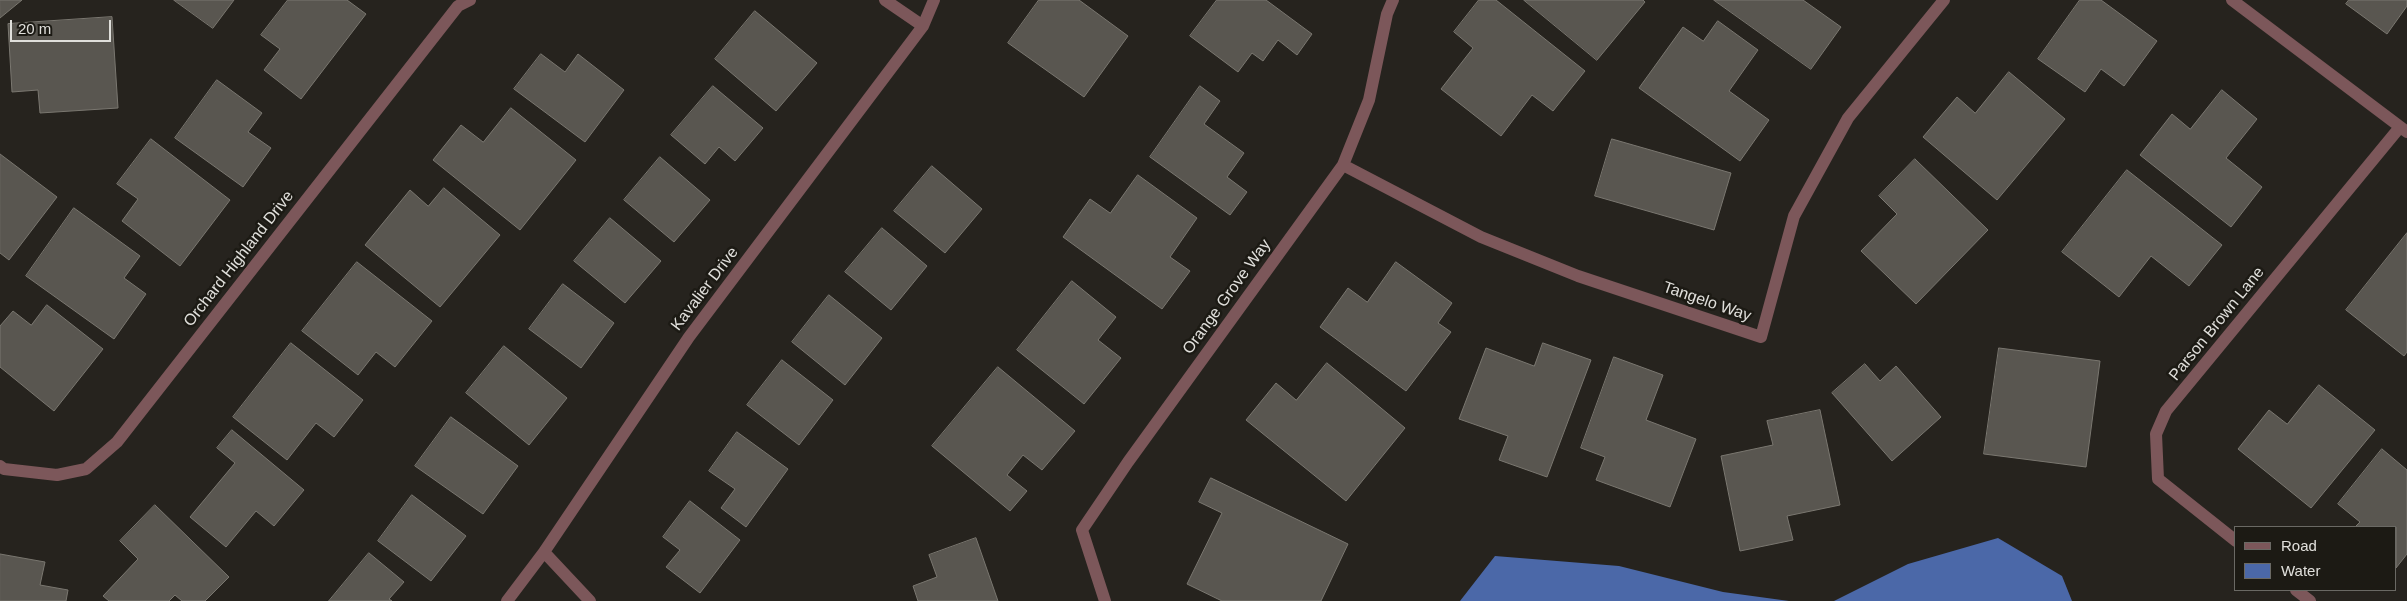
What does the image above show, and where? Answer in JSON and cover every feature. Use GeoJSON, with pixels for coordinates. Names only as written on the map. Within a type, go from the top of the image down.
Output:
{"type":"FeatureCollection","features":[{"type":"Feature","properties":{"kind":"street"},"geometry":{"type":"LineString","coordinates":[[885,0],[923,26]]}},
{"type":"Feature","properties":{"kind":"street","name":"Kavalier Drive"},"geometry":{"type":"LineString","coordinates":[[507,601],[544,552],[689,337],[923,26],[934,0]]}},
{"type":"Feature","properties":{"kind":"street","name":"Orange Grove Way"},"geometry":{"type":"LineString","coordinates":[[1105,601],[1082,530],[1128,462],[1343,165],[1369,100],[1387,14],[1392,0]]}},
{"type":"Feature","properties":{"kind":"street","name":"Tangelo Way"},"geometry":{"type":"LineString","coordinates":[[1343,165],[1481,238],[1578,276],[1761,337],[1794,216],[1848,118],[1944,0]]}},
{"type":"Feature","properties":{"kind":"street"},"geometry":{"type":"LineString","coordinates":[[2232,0],[2404,130]]}},
{"type":"Feature","properties":{"kind":"street","name":"Orchard Highland Drive"},"geometry":{"type":"LineString","coordinates":[[0,466],[4,469],[57,475],[86,469],[117,442],[460,2]]}},
{"type":"Feature","properties":{"kind":"street","name":"Parson Brown Lane"},"geometry":{"type":"LineString","coordinates":[[2234,539],[2158,479],[2156,434],[2166,411],[2404,130]]}},
{"type":"Feature","properties":{"kind":"street"},"geometry":{"type":"LineString","coordinates":[[544,552],[590,601]]}},
{"type":"Feature","properties":{"kind":"street"},"geometry":{"type":"LineString","coordinates":[[2297,591],[2310,601]]}},
{"type":"Feature","properties":{"kind":"water"},"geometry":{"type":"Polygon","coordinates":[[[1998,538],[2062,576],[2072,601],[1834,601],[1908,564],[1998,538]]]}},
{"type":"Feature","properties":{"kind":"water"},"geometry":{"type":"Polygon","coordinates":[[[1495,556],[1619,566],[1723,592],[1789,601],[1460,601],[1495,556]]]}},
{"type":"Feature","properties":{"kind":"building"},"geometry":{"type":"Polygon","coordinates":[[[0,0],[22,0],[0,18],[0,0]]]}},
{"type":"Feature","properties":{"kind":"building"},"geometry":{"type":"Polygon","coordinates":[[[174,0],[234,0],[213,28],[174,0]]]}},
{"type":"Feature","properties":{"kind":"building"},"geometry":{"type":"Polygon","coordinates":[[[288,0],[347,0],[366,14],[301,99],[264,70],[280,49],[261,35],[288,0]]]}},
{"type":"Feature","properties":{"kind":"building"},"geometry":{"type":"Polygon","coordinates":[[[1039,0],[1079,0],[1128,36],[1084,97],[1008,43],[1039,0]]]}},
{"type":"Feature","properties":{"kind":"building"},"geometry":{"type":"Polygon","coordinates":[[[1217,0],[1266,0],[1312,34],[1297,55],[1278,40],[1263,61],[1252,53],[1238,72],[1190,36],[1217,0]]]}},
{"type":"Feature","properties":{"kind":"building"},"geometry":{"type":"Polygon","coordinates":[[[1479,0],[1496,0],[1585,71],[1553,111],[1532,95],[1501,136],[1441,89],[1473,48],[1454,32],[1479,0]]]}},
{"type":"Feature","properties":{"kind":"building"},"geometry":{"type":"Polygon","coordinates":[[[1524,0],[1643,0],[1645,2],[1597,60],[1524,0]]]}},
{"type":"Feature","properties":{"kind":"building"},"geometry":{"type":"Polygon","coordinates":[[[1714,0],[1803,0],[1841,27],[1811,69],[1714,0]]]}},
{"type":"Feature","properties":{"kind":"building"},"geometry":{"type":"Polygon","coordinates":[[[2080,0],[2101,0],[2157,41],[2124,86],[2101,69],[2085,92],[2038,59],[2080,0]]]}},
{"type":"Feature","properties":{"kind":"building"},"geometry":{"type":"Polygon","coordinates":[[[2349,0],[2407,0],[2407,6],[2387,34],[2346,4],[2349,0]]]}},
{"type":"Feature","properties":{"kind":"building"},"geometry":{"type":"Polygon","coordinates":[[[755,11],[817,63],[776,111],[715,59],[755,11]]]}},
{"type":"Feature","properties":{"kind":"building"},"geometry":{"type":"Polygon","coordinates":[[[112,17],[118,108],[40,113],[38,90],[12,92],[8,24],[112,17]]]}},
{"type":"Feature","properties":{"kind":"building"},"geometry":{"type":"Polygon","coordinates":[[[1718,21],[1758,50],[1729,91],[1769,120],[1740,161],[1639,88],[1683,27],[1703,41],[1718,21]]]}},
{"type":"Feature","properties":{"kind":"building"},"geometry":{"type":"Polygon","coordinates":[[[541,54],[565,72],[578,54],[624,90],[585,142],[514,89],[541,54]]]}},
{"type":"Feature","properties":{"kind":"building"},"geometry":{"type":"Polygon","coordinates":[[[2009,72],[2065,119],[1997,200],[1923,137],[1957,97],[1975,113],[2009,72]]]}},
{"type":"Feature","properties":{"kind":"building"},"geometry":{"type":"Polygon","coordinates":[[[217,80],[262,113],[248,132],[271,148],[243,187],[175,138],[217,80]]]}},
{"type":"Feature","properties":{"kind":"building"},"geometry":{"type":"Polygon","coordinates":[[[713,86],[763,128],[735,161],[719,147],[705,164],[671,135],[713,86]]]}},
{"type":"Feature","properties":{"kind":"building"},"geometry":{"type":"Polygon","coordinates":[[[1200,86],[1220,101],[1204,124],[1244,153],[1227,177],[1247,192],[1230,215],[1150,157],[1200,86]]]}},
{"type":"Feature","properties":{"kind":"building"},"geometry":{"type":"Polygon","coordinates":[[[2222,90],[2257,119],[2226,158],[2262,187],[2231,227],[2140,155],[2172,114],[2190,129],[2222,90]]]}},
{"type":"Feature","properties":{"kind":"building"},"geometry":{"type":"Polygon","coordinates":[[[511,108],[576,160],[520,230],[433,160],[461,125],[483,142],[511,108]]]}},
{"type":"Feature","properties":{"kind":"building"},"geometry":{"type":"Polygon","coordinates":[[[151,139],[230,200],[180,266],[122,221],[138,199],[117,184],[151,139]]]}},
{"type":"Feature","properties":{"kind":"building"},"geometry":{"type":"Polygon","coordinates":[[[1612,139],[1731,173],[1714,230],[1595,196],[1612,139]]]}},
{"type":"Feature","properties":{"kind":"building"},"geometry":{"type":"Polygon","coordinates":[[[0,154],[57,197],[9,260],[0,253],[0,154]]]}},
{"type":"Feature","properties":{"kind":"building"},"geometry":{"type":"Polygon","coordinates":[[[660,157],[710,200],[674,242],[624,200],[660,157]]]}},
{"type":"Feature","properties":{"kind":"building"},"geometry":{"type":"Polygon","coordinates":[[[1915,159],[1988,230],[1916,304],[1861,251],[1897,214],[1879,196],[1915,159]]]}},
{"type":"Feature","properties":{"kind":"building"},"geometry":{"type":"Polygon","coordinates":[[[932,166],[982,209],[945,253],[894,211],[932,166]]]}},
{"type":"Feature","properties":{"kind":"building"},"geometry":{"type":"Polygon","coordinates":[[[2127,170],[2222,245],[2189,286],[2151,256],[2119,297],[2062,252],[2127,170]]]}},
{"type":"Feature","properties":{"kind":"building"},"geometry":{"type":"Polygon","coordinates":[[[1138,175],[1197,218],[1170,257],[1190,271],[1162,309],[1063,237],[1090,199],[1110,213],[1138,175]]]}},
{"type":"Feature","properties":{"kind":"building"},"geometry":{"type":"Polygon","coordinates":[[[444,188],[500,235],[440,307],[365,245],[410,190],[428,206],[444,188]]]}},
{"type":"Feature","properties":{"kind":"building"},"geometry":{"type":"Polygon","coordinates":[[[74,208],[140,256],[124,278],[146,294],[114,339],[26,276],[74,208]]]}},
{"type":"Feature","properties":{"kind":"building"},"geometry":{"type":"Polygon","coordinates":[[[610,218],[661,261],[625,303],[574,261],[610,218]]]}},
{"type":"Feature","properties":{"kind":"building"},"geometry":{"type":"Polygon","coordinates":[[[882,228],[927,266],[891,310],[845,272],[882,228]]]}},
{"type":"Feature","properties":{"kind":"building"},"geometry":{"type":"Polygon","coordinates":[[[2407,233],[2407,352],[2404,356],[2346,310],[2407,233]]]}},
{"type":"Feature","properties":{"kind":"building"},"geometry":{"type":"Polygon","coordinates":[[[357,262],[432,321],[395,367],[376,352],[358,375],[302,331],[357,262]]]}},
{"type":"Feature","properties":{"kind":"building"},"geometry":{"type":"Polygon","coordinates":[[[1396,262],[1452,303],[1438,323],[1451,332],[1406,391],[1320,327],[1348,288],[1367,302],[1396,262]]]}},
{"type":"Feature","properties":{"kind":"building"},"geometry":{"type":"Polygon","coordinates":[[[1072,281],[1116,317],[1098,340],[1121,358],[1084,404],[1017,350],[1072,281]]]}},
{"type":"Feature","properties":{"kind":"building"},"geometry":{"type":"Polygon","coordinates":[[[563,284],[614,323],[581,368],[529,329],[563,284]]]}},
{"type":"Feature","properties":{"kind":"building"},"geometry":{"type":"Polygon","coordinates":[[[829,295],[882,338],[845,385],[792,342],[829,295]]]}},
{"type":"Feature","properties":{"kind":"building"},"geometry":{"type":"Polygon","coordinates":[[[47,305],[103,349],[54,411],[0,367],[0,326],[13,311],[31,325],[47,305]]]}},
{"type":"Feature","properties":{"kind":"building"},"geometry":{"type":"Polygon","coordinates":[[[291,343],[363,400],[334,437],[316,423],[287,460],[233,417],[291,343]]]}},
{"type":"Feature","properties":{"kind":"building"},"geometry":{"type":"Polygon","coordinates":[[[1543,343],[1591,360],[1547,477],[1499,460],[1508,436],[1459,419],[1486,348],[1534,366],[1543,343]]]}},
{"type":"Feature","properties":{"kind":"building"},"geometry":{"type":"Polygon","coordinates":[[[504,346],[567,398],[529,445],[466,393],[504,346]]]}},
{"type":"Feature","properties":{"kind":"building"},"geometry":{"type":"Polygon","coordinates":[[[1999,348],[2100,361],[2086,467],[1984,454],[1999,348]]]}},
{"type":"Feature","properties":{"kind":"building"},"geometry":{"type":"Polygon","coordinates":[[[1614,357],[1663,375],[1646,420],[1696,439],[1670,507],[1596,480],[1605,457],[1581,448],[1614,357]]]}},
{"type":"Feature","properties":{"kind":"building"},"geometry":{"type":"Polygon","coordinates":[[[782,360],[833,400],[799,445],[747,405],[782,360]]]}},
{"type":"Feature","properties":{"kind":"building"},"geometry":{"type":"Polygon","coordinates":[[[1327,363],[1405,428],[1346,501],[1246,420],[1276,383],[1296,400],[1327,363]]]}},
{"type":"Feature","properties":{"kind":"building"},"geometry":{"type":"Polygon","coordinates":[[[1865,364],[1880,381],[1896,366],[1941,417],[1892,461],[1832,393],[1865,364]]]}},
{"type":"Feature","properties":{"kind":"building"},"geometry":{"type":"Polygon","coordinates":[[[998,367],[1075,431],[1042,470],[1023,455],[1007,475],[1027,491],[1010,511],[932,446],[998,367]]]}},
{"type":"Feature","properties":{"kind":"building"},"geometry":{"type":"Polygon","coordinates":[[[2319,385],[2375,430],[2311,508],[2238,449],[2269,410],[2287,424],[2319,385]]]}},
{"type":"Feature","properties":{"kind":"building"},"geometry":{"type":"Polygon","coordinates":[[[1820,410],[1840,505],[1787,516],[1793,540],[1740,551],[1721,456],[1773,445],[1767,421],[1820,410]]]}},
{"type":"Feature","properties":{"kind":"building"},"geometry":{"type":"Polygon","coordinates":[[[451,417],[518,466],[483,514],[415,466],[451,417]]]}},
{"type":"Feature","properties":{"kind":"building"},"geometry":{"type":"Polygon","coordinates":[[[232,430],[304,490],[274,526],[256,511],[226,547],[190,517],[235,463],[217,448],[232,430]]]}},
{"type":"Feature","properties":{"kind":"building"},"geometry":{"type":"Polygon","coordinates":[[[737,432],[788,469],[746,527],[721,508],[735,489],[709,471],[737,432]]]}},
{"type":"Feature","properties":{"kind":"building"},"geometry":{"type":"Polygon","coordinates":[[[2382,449],[2407,470],[2407,554],[2397,567],[2397,526],[2356,526],[2360,522],[2338,504],[2382,449]]]}},
{"type":"Feature","properties":{"kind":"building"},"geometry":{"type":"Polygon","coordinates":[[[1211,478],[1348,544],[1321,601],[1222,601],[1187,584],[1222,513],[1199,502],[1211,478]]]}},
{"type":"Feature","properties":{"kind":"building"},"geometry":{"type":"Polygon","coordinates":[[[412,495],[466,536],[431,581],[378,541],[412,495]]]}},
{"type":"Feature","properties":{"kind":"building"},"geometry":{"type":"Polygon","coordinates":[[[690,501],[740,540],[700,593],[666,567],[680,550],[663,537],[690,501]]]}},
{"type":"Feature","properties":{"kind":"building"},"geometry":{"type":"Polygon","coordinates":[[[155,505],[229,577],[205,601],[182,601],[175,595],[169,601],[109,601],[103,596],[138,559],[120,541],[155,505]]]}},
{"type":"Feature","properties":{"kind":"building"},"geometry":{"type":"Polygon","coordinates":[[[976,538],[998,601],[918,601],[913,586],[937,577],[929,555],[976,538]]]}},
{"type":"Feature","properties":{"kind":"building"},"geometry":{"type":"Polygon","coordinates":[[[369,553],[404,582],[389,599],[392,601],[329,601],[369,553]]]}},
{"type":"Feature","properties":{"kind":"building"},"geometry":{"type":"Polygon","coordinates":[[[0,554],[45,562],[40,585],[68,590],[66,601],[0,601],[0,554]]]}}]}
